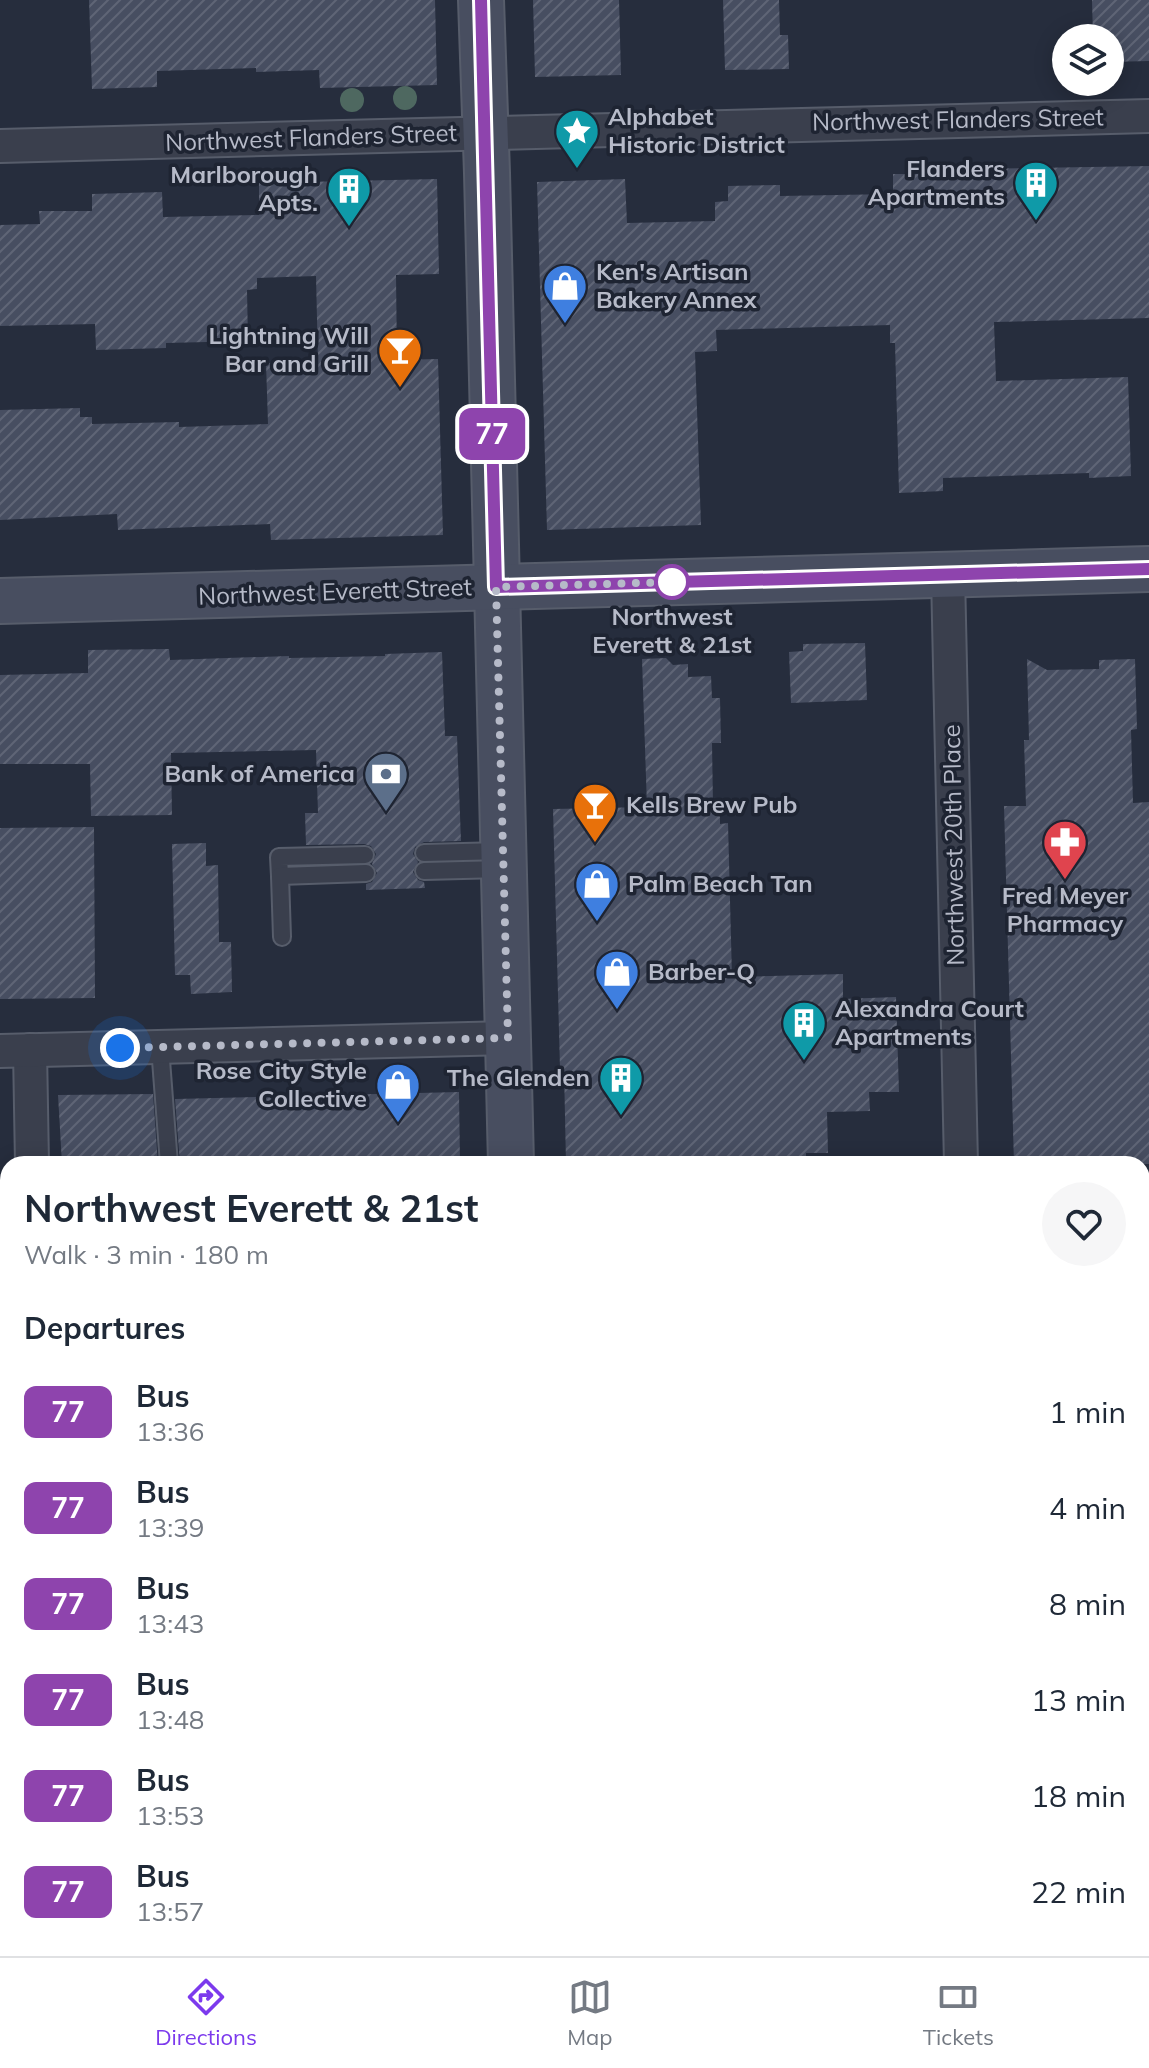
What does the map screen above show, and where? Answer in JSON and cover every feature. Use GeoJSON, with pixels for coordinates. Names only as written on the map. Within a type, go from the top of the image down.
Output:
{"type":"FeatureCollection","features":[{"type":"Feature","properties":{"kind":"street"},"geometry":{"type":"LineString","coordinates":[[481,0],[511,1156]]}},
{"type":"Feature","properties":{"kind":"street","name":"Northwest Flanders Street"},"geometry":{"type":"LineString","coordinates":[[0,146],[1149,116]]}},
{"type":"Feature","properties":{"kind":"street","name":"Northwest Everett Street"},"geometry":{"type":"LineString","coordinates":[[0,601],[1149,569]]}},
{"type":"Feature","properties":{"kind":"street","name":"Northwest 20th Place"},"geometry":{"type":"LineString","coordinates":[[948,575],[961,1156]]}},
{"type":"Feature","properties":{"kind":"street"},"geometry":{"type":"LineString","coordinates":[[31,1156],[15,1051],[508,1038]]}},
{"type":"Feature","properties":{"kind":"lane"},"geometry":{"type":"LineString","coordinates":[[424,853],[503,860]]}},
{"type":"Feature","properties":{"kind":"lane"},"geometry":{"type":"LineString","coordinates":[[282,937],[279,857],[365,855]]}},
{"type":"Feature","properties":{"kind":"lane"},"geometry":{"type":"LineString","coordinates":[[424,871],[503,860]]}},
{"type":"Feature","properties":{"kind":"lane"},"geometry":{"type":"LineString","coordinates":[[280,876],[366,873]]}},
{"type":"Feature","properties":{"kind":"lane"},"geometry":{"type":"LineString","coordinates":[[160,1047],[168,1156]]}},
{"type":"Feature","properties":{"kind":"building"},"geometry":{"type":"Polygon","coordinates":[[[89,0],[435,0],[437,85],[320,88],[319,70],[256,72],[256,68],[157,71],[157,87],[92,89],[89,0]]]}},
{"type":"Feature","properties":{"kind":"building"},"geometry":{"type":"Polygon","coordinates":[[[533,0],[619,0],[621,75],[535,77],[533,0]]]}},
{"type":"Feature","properties":{"kind":"building"},"geometry":{"type":"Polygon","coordinates":[[[723,0],[779,0],[780,35],[788,35],[789,69],[725,70],[723,0]]]}},
{"type":"Feature","properties":{"kind":"building"},"geometry":{"type":"Polygon","coordinates":[[[1092,0],[1149,0],[1149,61],[1124,62],[1124,24],[1093,24],[1092,0]]]}},
{"type":"Feature","properties":{"kind":"building"},"geometry":{"type":"Polygon","coordinates":[[[1149,166],[1149,318],[994,322],[996,381],[1128,377],[1131,476],[1089,478],[1089,473],[943,478],[943,491],[899,493],[895,343],[890,343],[890,325],[716,330],[717,351],[695,352],[701,525],[547,530],[537,182],[625,179],[627,223],[715,221],[715,202],[728,201],[728,186],[780,185],[780,196],[893,194],[893,174],[918,174],[918,170],[1149,166]]]}},
{"type":"Feature","properties":{"kind":"building"},"geometry":{"type":"Polygon","coordinates":[[[437,179],[439,274],[396,275],[397,360],[438,359],[443,535],[271,540],[270,524],[118,530],[117,514],[0,520],[0,410],[80,408],[80,417],[92,417],[92,424],[179,422],[179,427],[268,424],[266,363],[318,362],[316,276],[257,278],[257,289],[247,290],[248,341],[166,343],[166,348],[96,350],[95,324],[0,326],[0,225],[40,224],[39,211],[92,211],[92,194],[162,192],[163,217],[259,215],[259,183],[437,179]]]}},
{"type":"Feature","properties":{"kind":"building"},"geometry":{"type":"Polygon","coordinates":[[[865,643],[867,700],[791,703],[789,652],[803,651],[803,644],[865,643]]]}},
{"type":"Feature","properties":{"kind":"building"},"geometry":{"type":"Polygon","coordinates":[[[169,649],[170,660],[442,652],[445,736],[457,736],[461,841],[424,842],[415,847],[413,854],[418,862],[413,872],[418,880],[424,882],[425,888],[366,890],[366,884],[372,882],[377,873],[372,864],[376,854],[371,846],[306,845],[305,813],[318,813],[316,750],[171,753],[172,815],[91,816],[90,764],[0,764],[0,675],[88,673],[88,650],[169,649]]]}},
{"type":"Feature","properties":{"kind":"building"},"geometry":{"type":"Polygon","coordinates":[[[666,658],[673,665],[688,664],[688,677],[711,676],[712,698],[720,698],[721,743],[712,743],[713,805],[720,805],[720,824],[728,823],[732,977],[843,974],[843,999],[896,997],[899,1092],[869,1092],[870,1111],[827,1112],[828,1153],[806,1153],[806,1156],[566,1156],[564,1069],[560,1069],[553,809],[647,807],[642,659],[666,658]]]}},
{"type":"Feature","properties":{"kind":"building"},"geometry":{"type":"Polygon","coordinates":[[[1027,659],[1047,670],[1099,669],[1099,660],[1135,659],[1137,729],[1131,730],[1133,803],[1149,802],[1149,1156],[1014,1156],[1004,806],[1026,806],[1024,740],[1029,740],[1027,659]]]}},
{"type":"Feature","properties":{"kind":"building"},"geometry":{"type":"Polygon","coordinates":[[[94,827],[95,998],[0,999],[0,828],[94,827]]]}},
{"type":"Feature","properties":{"kind":"building"},"geometry":{"type":"Polygon","coordinates":[[[206,843],[206,866],[218,865],[219,942],[231,942],[232,992],[191,994],[190,975],[175,975],[172,844],[206,843]]]}},
{"type":"Feature","properties":{"kind":"building"},"geometry":{"type":"Polygon","coordinates":[[[459,1092],[460,1156],[179,1156],[175,1099],[459,1092]]]}},
{"type":"Feature","properties":{"kind":"building"},"geometry":{"type":"Polygon","coordinates":[[[153,1094],[157,1156],[62,1156],[58,1095],[153,1094]]]}},
{"type":"Feature","properties":{"kind":"bus line","name":"77"},"geometry":{"type":"LineString","coordinates":[[481,0],[496,587],[1149,569]]}},
{"type":"Feature","properties":{"kind":"place","name":"Alphabet Historic District"},"geometry":{"type":"Point","coordinates":[577,170]}},
{"type":"Feature","properties":{"kind":"place","name":"Flanders Apartments"},"geometry":{"type":"Point","coordinates":[1036,222]}},
{"type":"Feature","properties":{"kind":"place","name":"Marlborough Apts."},"geometry":{"type":"Point","coordinates":[349,228]}},
{"type":"Feature","properties":{"kind":"place","name":"Ken's Artisan Bakery Annex"},"geometry":{"type":"Point","coordinates":[565,325]}},
{"type":"Feature","properties":{"kind":"place","name":"Lightning Will Bar and Grill"},"geometry":{"type":"Point","coordinates":[400,389]}},
{"type":"Feature","properties":{"kind":"place","name":"Northwest Everett & 21st"},"geometry":{"type":"Point","coordinates":[672,582]}},
{"type":"Feature","properties":{"kind":"place","name":"Bank of America"},"geometry":{"type":"Point","coordinates":[386,813]}},
{"type":"Feature","properties":{"kind":"place","name":"Kells Brew Pub"},"geometry":{"type":"Point","coordinates":[595,844]}},
{"type":"Feature","properties":{"kind":"place","name":"Fred Meyer Pharmacy"},"geometry":{"type":"Point","coordinates":[1065,881]}},
{"type":"Feature","properties":{"kind":"place","name":"Palm Beach Tan"},"geometry":{"type":"Point","coordinates":[597,923]}},
{"type":"Feature","properties":{"kind":"place","name":"Barber-Q"},"geometry":{"type":"Point","coordinates":[617,1011]}},
{"type":"Feature","properties":{"kind":"place","name":"Alexandra Court Apartments"},"geometry":{"type":"Point","coordinates":[804,1062]}},
{"type":"Feature","properties":{"kind":"place","name":"The Glenden"},"geometry":{"type":"Point","coordinates":[621,1117]}},
{"type":"Feature","properties":{"kind":"place","name":"Rose City Style Collective"},"geometry":{"type":"Point","coordinates":[398,1124]}},
{"type":"Feature","properties":{"kind":"route"},"geometry":{"type":"LineString","coordinates":[[120,1048],[508,1038],[496,587],[672,582]]}}]}
